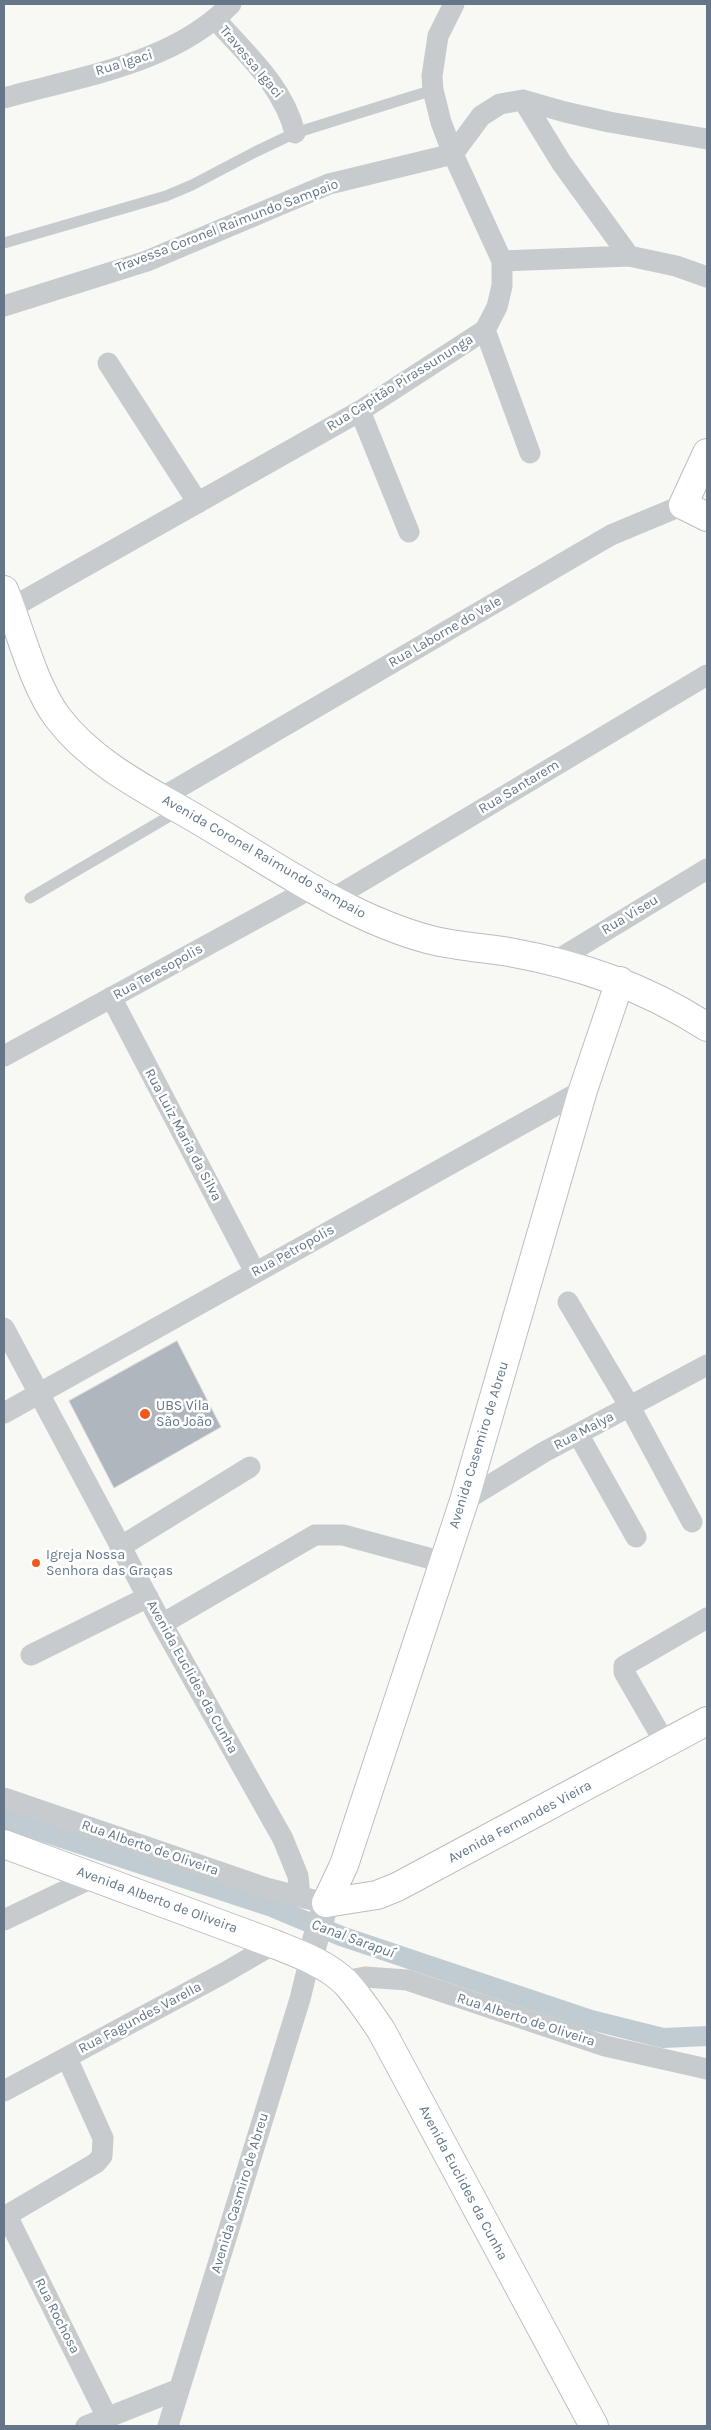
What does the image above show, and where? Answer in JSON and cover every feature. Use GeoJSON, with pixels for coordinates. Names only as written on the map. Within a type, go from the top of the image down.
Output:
{"type":"FeatureCollection","features":[{"type":"Feature","properties":{"kind":"main road"},"geometry":{"type":"LineString","coordinates":[[707,453],[683,505],[707,517]]}},
{"type":"Feature","properties":{"kind":"main road","name":"Avenida Coronel Raimundo Sampaio"},"geometry":{"type":"LineString","coordinates":[[8,599],[44,693],[58,718],[83,744],[112,767],[171,804],[322,893],[391,928],[433,940],[554,962],[620,981],[657,997],[707,1027]]}},
{"type":"Feature","properties":{"kind":"main road","name":"Avenida Casemiro de Abreu"},"geometry":{"type":"LineString","coordinates":[[316,1905],[344,1865],[464,1500],[583,1090],[620,981]]}},
{"type":"Feature","properties":{"kind":"main road","name":"Avenida Fernandes Vieira"},"geometry":{"type":"LineString","coordinates":[[316,1905],[370,1897],[397,1887],[707,1721]]}},
{"type":"Feature","properties":{"kind":"main road","name":"Avenida Alberto de Oliveira"},"geometry":{"type":"LineString","coordinates":[[4,1844],[274,1944],[312,1950]]}},
{"type":"Feature","properties":{"kind":"main road","name":"Avenida Euclides da Cunha"},"geometry":{"type":"LineString","coordinates":[[312,1950],[359,1998],[380,2030],[594,2426]]}},
{"type":"Feature","properties":{"kind":"street","name":"Rua Igaci"},"geometry":{"type":"LineString","coordinates":[[4,98],[146,59],[216,20],[232,4]]}},
{"type":"Feature","properties":{"kind":"street","name":"Rua Capitão Pirassununga"},"geometry":{"type":"LineString","coordinates":[[8,599],[198,503],[360,411],[485,330],[496,307],[502,286],[502,260],[453,154],[441,122],[433,90],[432,76],[438,36],[454,4]]}},
{"type":"Feature","properties":{"kind":"street","name":"Travessa Igaci"},"geometry":{"type":"LineString","coordinates":[[216,20],[281,95],[290,115],[295,133]]}},
{"type":"Feature","properties":{"kind":"street"},"geometry":{"type":"LineString","coordinates":[[453,154],[481,116],[500,104],[523,100],[609,122],[707,139]]}},
{"type":"Feature","properties":{"kind":"street"},"geometry":{"type":"LineString","coordinates":[[523,100],[561,162],[629,256]]}},
{"type":"Feature","properties":{"kind":"street","name":"Travessa Coronel Raimundo Sampaio"},"geometry":{"type":"LineString","coordinates":[[4,306],[147,261],[329,184],[453,154]]}},
{"type":"Feature","properties":{"kind":"street"},"geometry":{"type":"LineString","coordinates":[[502,260],[629,256],[676,266],[707,277]]}},
{"type":"Feature","properties":{"kind":"street"},"geometry":{"type":"LineString","coordinates":[[485,330],[530,453]]}},
{"type":"Feature","properties":{"kind":"street"},"geometry":{"type":"LineString","coordinates":[[108,363],[198,503]]}},
{"type":"Feature","properties":{"kind":"street"},"geometry":{"type":"LineString","coordinates":[[360,411],[409,532]]}},
{"type":"Feature","properties":{"kind":"street","name":"Rua Laborne do Vale"},"geometry":{"type":"LineString","coordinates":[[171,804],[611,535],[683,505]]}},
{"type":"Feature","properties":{"kind":"street","name":"Rua Santarem"},"geometry":{"type":"LineString","coordinates":[[322,893],[707,675]]}},
{"type":"Feature","properties":{"kind":"street","name":"Rua Viseu"},"geometry":{"type":"LineString","coordinates":[[554,962],[707,869]]}},
{"type":"Feature","properties":{"kind":"street","name":"Rua Teresopolis"},"geometry":{"type":"LineString","coordinates":[[4,1056],[111,997],[322,893]]}},
{"type":"Feature","properties":{"kind":"street","name":"Rua Luiz Maria da Silva"},"geometry":{"type":"LineString","coordinates":[[111,997],[255,1272]]}},
{"type":"Feature","properties":{"kind":"street","name":"Rua Petropolis"},"geometry":{"type":"LineString","coordinates":[[4,1413],[583,1090]]}},
{"type":"Feature","properties":{"kind":"street"},"geometry":{"type":"LineString","coordinates":[[568,1302],[630,1406],[692,1522]]}},
{"type":"Feature","properties":{"kind":"street","name":"Avenida Euclides da Cunha"},"geometry":{"type":"LineString","coordinates":[[4,1328],[162,1624],[283,1839],[298,1876],[316,1905]]}},
{"type":"Feature","properties":{"kind":"street","name":"Rua Malya"},"geometry":{"type":"LineString","coordinates":[[464,1500],[544,1452],[707,1365]]}},
{"type":"Feature","properties":{"kind":"street"},"geometry":{"type":"LineString","coordinates":[[578,1434],[636,1537]]}},
{"type":"Feature","properties":{"kind":"street"},"geometry":{"type":"LineString","coordinates":[[120,1547],[250,1467]]}},
{"type":"Feature","properties":{"kind":"street"},"geometry":{"type":"LineString","coordinates":[[162,1624],[315,1535],[344,1535],[443,1562]]}},
{"type":"Feature","properties":{"kind":"street"},"geometry":{"type":"LineString","coordinates":[[31,1656],[148,1597]]}},
{"type":"Feature","properties":{"kind":"street"},"geometry":{"type":"LineString","coordinates":[[665,1744],[624,1672],[624,1666],[707,1618]]}},
{"type":"Feature","properties":{"kind":"street","name":"Rua Alberto de Oliveira"},"geometry":{"type":"LineString","coordinates":[[4,1798],[316,1905]]}},
{"type":"Feature","properties":{"kind":"street"},"geometry":{"type":"LineString","coordinates":[[4,1920],[94,1877]]}},
{"type":"Feature","properties":{"kind":"street"},"geometry":{"type":"LineString","coordinates":[[312,1950],[316,1905]]}},
{"type":"Feature","properties":{"kind":"street","name":"Rua Fagundes Varella"},"geometry":{"type":"LineString","coordinates":[[4,2091],[274,1944]]}},
{"type":"Feature","properties":{"kind":"street","name":"Avenida Casmiro de Abreu"},"geometry":{"type":"LineString","coordinates":[[168,2426],[297,2009],[312,1950]]}},
{"type":"Feature","properties":{"kind":"street","name":"Rua Alberto de Oliveira"},"geometry":{"type":"LineString","coordinates":[[344,1981],[365,1977],[407,1980],[605,2046],[707,2069]]}},
{"type":"Feature","properties":{"kind":"street"},"geometry":{"type":"LineString","coordinates":[[5,2216],[96,2163],[102,2156],[103,2138],[67,2058]]}},
{"type":"Feature","properties":{"kind":"street","name":"Rua Rochosa"},"geometry":{"type":"LineString","coordinates":[[5,2216],[107,2417]]}},
{"type":"Feature","properties":{"kind":"street"},"geometry":{"type":"LineString","coordinates":[[86,2426],[180,2389]]}},
{"type":"Feature","properties":{"kind":"lane"},"geometry":{"type":"LineString","coordinates":[[4,243],[166,196],[192,186],[254,152],[295,133],[433,90]]}},
{"type":"Feature","properties":{"kind":"lane"},"geometry":{"type":"LineString","coordinates":[[30,898],[171,804]]}},
{"type":"Feature","properties":{"kind":"building","name":"UBS Vila São João"},"geometry":{"type":"Polygon","coordinates":[[[177,1341],[221,1427],[114,1488],[69,1401],[177,1341]]]}},
{"type":"Feature","properties":{"kind":"waterway","name":"Canal Sarapuí"},"geometry":{"type":"LineString","coordinates":[[4,1819],[272,1907],[341,1936],[591,2020],[663,2038],[707,2036]]}},
{"type":"Feature","properties":{"kind":"place","name":"UBS Vila São João"},"geometry":{"type":"Point","coordinates":[145,1414]}},
{"type":"Feature","properties":{"kind":"place","name":"Igreja Nossa Senhora das Graças"},"geometry":{"type":"Point","coordinates":[36,1563]}}]}
